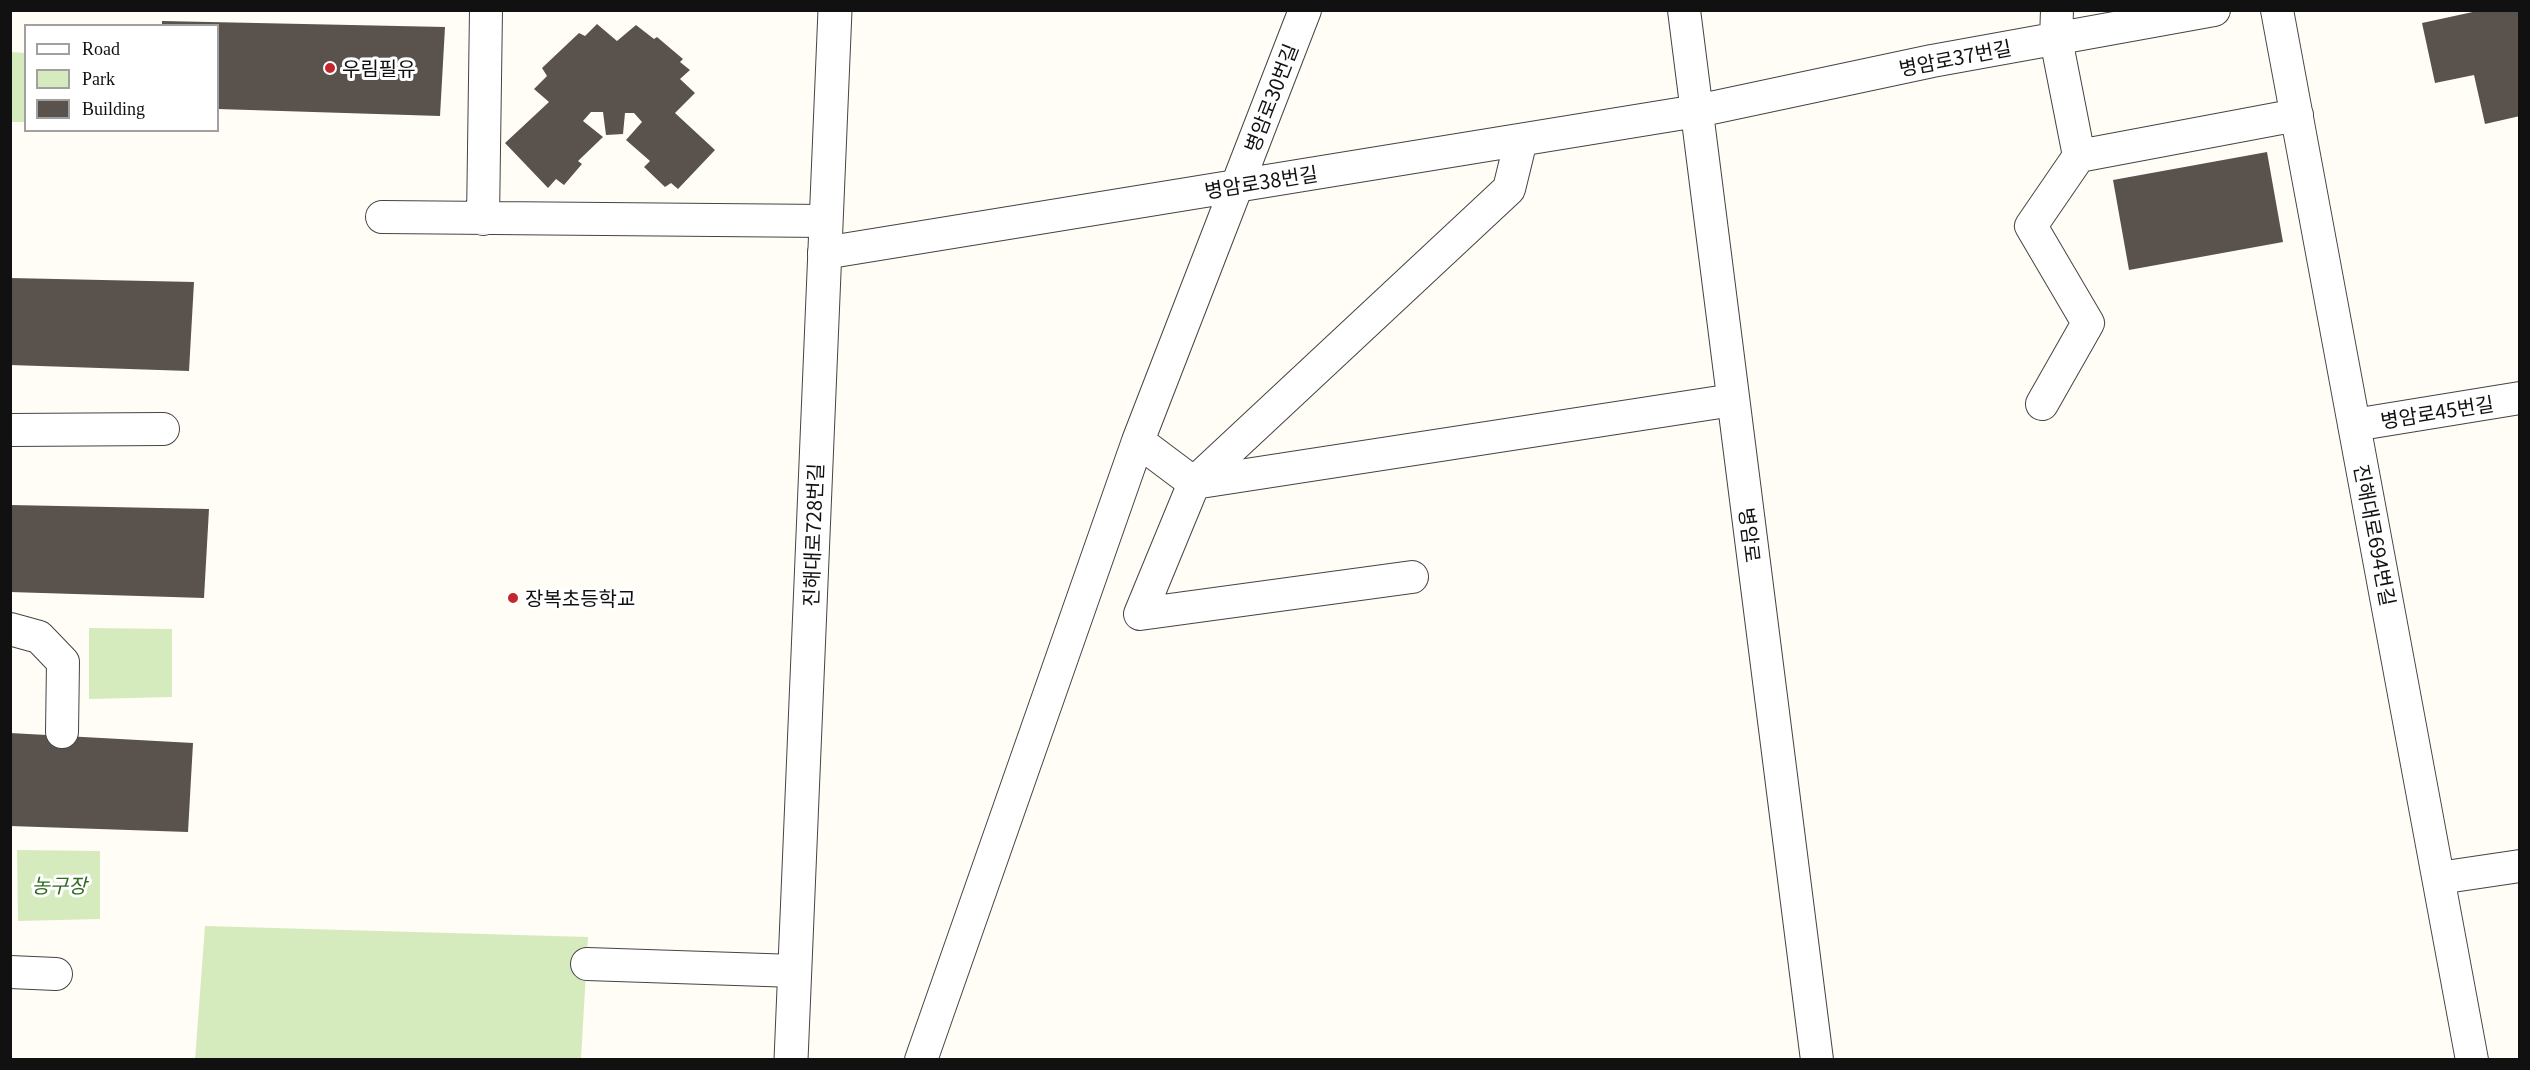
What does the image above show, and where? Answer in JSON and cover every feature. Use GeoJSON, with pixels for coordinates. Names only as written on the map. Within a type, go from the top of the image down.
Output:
{"type":"FeatureCollection","features":[{"type":"Feature","properties":{"kind":"street"},"geometry":{"type":"LineString","coordinates":[[483,219],[486,10]]}},
{"type":"Feature","properties":{"kind":"street","name":"진해대로728번길"},"geometry":{"type":"LineString","coordinates":[[791,1059],[835,10]]}},
{"type":"Feature","properties":{"kind":"street","name":"병암로30번길"},"geometry":{"type":"LineString","coordinates":[[1237,186],[1305,10]]}},
{"type":"Feature","properties":{"kind":"street","name":"병암로"},"geometry":{"type":"LineString","coordinates":[[1684,10],[1817,1059]]}},
{"type":"Feature","properties":{"kind":"street","name":"병암로37번길"},"geometry":{"type":"LineString","coordinates":[[1697,111],[1932,61],[2057,25],[2214,10]]}},
{"type":"Feature","properties":{"kind":"street","name":"진해대로694번길"},"geometry":{"type":"LineString","coordinates":[[2277,10],[2472,1059]]}},
{"type":"Feature","properties":{"kind":"street"},"geometry":{"type":"LineString","coordinates":[[2042,404],[2088,323],[2031,226],[2079,156],[2057,25]]}},
{"type":"Feature","properties":{"kind":"street","name":"병암로38번길"},"geometry":{"type":"LineString","coordinates":[[824,253],[1697,111]]}},
{"type":"Feature","properties":{"kind":"street"},"geometry":{"type":"LineString","coordinates":[[2079,156],[2297,115]]}},
{"type":"Feature","properties":{"kind":"street"},"geometry":{"type":"LineString","coordinates":[[1412,577],[1140,614],[1194,483],[1509,189],[1521,140]]}},
{"type":"Feature","properties":{"kind":"street"},"geometry":{"type":"LineString","coordinates":[[921,1059],[1138,441],[1237,186]]}},
{"type":"Feature","properties":{"kind":"street"},"geometry":{"type":"LineString","coordinates":[[382,217],[825,221]]}},
{"type":"Feature","properties":{"kind":"street","name":"병암로45번길"},"geometry":{"type":"LineString","coordinates":[[2354,425],[2520,398]]}},
{"type":"Feature","properties":{"kind":"street"},"geometry":{"type":"LineString","coordinates":[[1138,441],[1194,483],[1733,400]]}},
{"type":"Feature","properties":{"kind":"street"},"geometry":{"type":"LineString","coordinates":[[10,430],[163,429]]}},
{"type":"Feature","properties":{"kind":"street"},"geometry":{"type":"LineString","coordinates":[[10,629],[39,637],[63,662],[62,732]]}},
{"type":"Feature","properties":{"kind":"street"},"geometry":{"type":"LineString","coordinates":[[2439,878],[2520,866]]}},
{"type":"Feature","properties":{"kind":"street"},"geometry":{"type":"LineString","coordinates":[[587,964],[795,971]]}},
{"type":"Feature","properties":{"kind":"street"},"geometry":{"type":"LineString","coordinates":[[10,972],[56,974]]}},
{"type":"Feature","properties":{"kind":"green space"},"geometry":{"type":"Polygon","coordinates":[[[11,52],[24,53],[24,122],[11,122],[11,52]]]}},
{"type":"Feature","properties":{"kind":"green space"},"geometry":{"type":"Polygon","coordinates":[[[89,628],[172,629],[172,697],[89,699],[89,628]]]}},
{"type":"Feature","properties":{"kind":"green space","name":"농구장"},"geometry":{"type":"Polygon","coordinates":[[[17,850],[100,851],[100,919],[18,921],[17,850]]]}},
{"type":"Feature","properties":{"kind":"green space"},"geometry":{"type":"Polygon","coordinates":[[[205,926],[588,937],[581,1059],[195,1060],[205,926]]]}},
{"type":"Feature","properties":{"kind":"building"},"geometry":{"type":"Polygon","coordinates":[[[2482,10],[2520,10],[2520,116],[2485,124],[2474,75],[2435,83],[2422,23],[2482,10]]]}},
{"type":"Feature","properties":{"kind":"building","name":"우림필유"},"geometry":{"type":"Polygon","coordinates":[[[162,21],[445,27],[440,116],[219,109],[219,24],[162,24],[162,21]]]}},
{"type":"Feature","properties":{"kind":"building"},"geometry":{"type":"Polygon","coordinates":[[[597,24],[617,41],[636,25],[654,39],[657,37],[683,59],[680,62],[690,70],[680,79],[695,93],[675,113],[715,150],[678,189],[671,183],[665,187],[644,167],[650,161],[626,140],[642,122],[634,113],[625,113],[623,134],[606,135],[603,112],[591,112],[583,121],[603,137],[578,161],[582,164],[564,185],[556,179],[548,188],[505,143],[549,102],[534,89],[547,76],[542,68],[579,33],[585,36],[597,24]]]}},
{"type":"Feature","properties":{"kind":"building"},"geometry":{"type":"Polygon","coordinates":[[[2267,152],[2283,242],[2129,270],[2113,180],[2267,152]]]}},
{"type":"Feature","properties":{"kind":"building"},"geometry":{"type":"Polygon","coordinates":[[[10,278],[194,282],[189,371],[10,365],[10,278]]]}},
{"type":"Feature","properties":{"kind":"building"},"geometry":{"type":"Polygon","coordinates":[[[10,505],[209,509],[204,598],[10,592],[10,505]]]}},
{"type":"Feature","properties":{"kind":"building"},"geometry":{"type":"Polygon","coordinates":[[[10,733],[193,743],[188,832],[10,826],[10,733]]]}},
{"type":"Feature","properties":{"kind":"place","name":"우림필유"},"geometry":{"type":"Point","coordinates":[330,68]}},
{"type":"Feature","properties":{"kind":"place","name":"장복초등학교"},"geometry":{"type":"Point","coordinates":[513,598]}}]}
